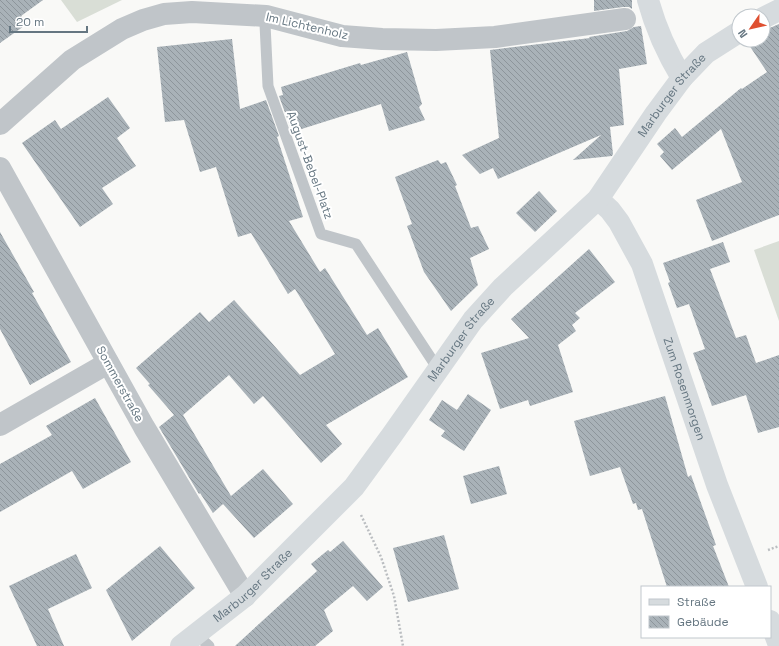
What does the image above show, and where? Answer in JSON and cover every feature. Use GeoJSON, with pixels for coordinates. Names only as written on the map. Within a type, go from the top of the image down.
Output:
{"type":"FeatureCollection","features":[{"type":"Feature","properties":{"kind":"street"},"geometry":{"type":"LineString","coordinates":[[648,0],[674,65],[682,78]]}},
{"type":"Feature","properties":{"kind":"street","name":"Im Lichtenholz"},"geometry":{"type":"LineString","coordinates":[[0,124],[72,60],[122,29],[143,20],[164,14],[261,8],[342,36],[382,39],[436,40],[495,37],[625,18]]}},
{"type":"Feature","properties":{"kind":"street","name":"Marburger Straße"},"geometry":{"type":"LineString","coordinates":[[195,642],[245,596],[349,492],[392,436],[472,320],[503,287],[598,199],[656,113],[682,78],[706,53],[731,37]]}},
{"type":"Feature","properties":{"kind":"street","name":"Sommerstraße"},"geometry":{"type":"LineString","coordinates":[[0,168],[144,427],[245,596]]}},
{"type":"Feature","properties":{"kind":"street","name":"Zum Rosenmorgen"},"geometry":{"type":"LineString","coordinates":[[598,199],[610,210],[619,222],[642,264],[717,485],[757,586]]}},
{"type":"Feature","properties":{"kind":"street"},"geometry":{"type":"LineString","coordinates":[[0,425],[108,363]]}},
{"type":"Feature","properties":{"kind":"street"},"geometry":{"type":"LineString","coordinates":[[771,624],[779,645]]}},
{"type":"Feature","properties":{"kind":"lane","name":"August-Bebel-Platz"},"geometry":{"type":"LineString","coordinates":[[261,8],[265,24],[268,86],[320,234],[356,244],[438,369]]}},
{"type":"Feature","properties":{"kind":"path"},"geometry":{"type":"LineString","coordinates":[[349,492],[381,558],[394,596],[403,646]]}},
{"type":"Feature","properties":{"kind":"shaded area"},"geometry":{"type":"Polygon","coordinates":[[[61,0],[122,0],[77,22],[61,0]]]}},
{"type":"Feature","properties":{"kind":"shaded area"},"geometry":{"type":"Polygon","coordinates":[[[779,241],[779,321],[754,250],[779,241]]]}},
{"type":"Feature","properties":{"kind":"building"},"geometry":{"type":"Polygon","coordinates":[[[0,0],[43,0],[21,16],[27,24],[0,43],[0,0]]]}},
{"type":"Feature","properties":{"kind":"building"},"geometry":{"type":"Polygon","coordinates":[[[594,0],[632,0],[632,9],[629,7],[623,7],[594,11],[594,0]]]}},
{"type":"Feature","properties":{"kind":"building"},"geometry":{"type":"Polygon","coordinates":[[[779,24],[779,215],[712,241],[696,200],[742,182],[721,129],[672,170],[660,156],[664,152],[657,144],[675,128],[682,137],[741,88],[742,89],[767,72],[751,48],[771,48],[771,28],[779,24]]]}},
{"type":"Feature","properties":{"kind":"building"},"geometry":{"type":"Polygon","coordinates":[[[641,26],[647,64],[619,69],[624,125],[610,127],[612,156],[573,160],[601,135],[498,179],[493,168],[480,174],[462,155],[499,138],[490,50],[590,38],[589,37],[627,31],[634,27],[641,26]]]}},
{"type":"Feature","properties":{"kind":"building"},"geometry":{"type":"Polygon","coordinates":[[[232,39],[240,109],[266,100],[279,136],[277,137],[303,217],[289,221],[320,272],[325,268],[367,335],[378,328],[408,377],[326,425],[342,444],[321,463],[263,396],[254,404],[229,375],[183,415],[231,496],[263,469],[293,504],[254,538],[223,504],[213,513],[200,493],[199,494],[159,427],[174,415],[148,385],[150,384],[136,368],[200,312],[209,322],[234,300],[300,375],[335,354],[295,289],[288,294],[251,233],[238,237],[216,167],[200,172],[184,120],[165,122],[157,47],[232,39]]]}},
{"type":"Feature","properties":{"kind":"building"},"geometry":{"type":"Polygon","coordinates":[[[407,52],[422,104],[419,107],[425,120],[389,131],[381,104],[292,132],[279,96],[283,95],[281,87],[360,63],[361,65],[407,52]]]}},
{"type":"Feature","properties":{"kind":"building"},"geometry":{"type":"Polygon","coordinates":[[[108,97],[130,128],[117,138],[136,166],[102,188],[113,204],[80,227],[22,143],[55,120],[61,129],[108,97]]]}},
{"type":"Feature","properties":{"kind":"building"},"geometry":{"type":"Polygon","coordinates":[[[438,160],[441,164],[446,162],[457,185],[455,186],[471,228],[478,226],[489,249],[470,258],[478,285],[451,311],[424,272],[407,226],[412,224],[395,177],[438,160]]]}},
{"type":"Feature","properties":{"kind":"building"},"geometry":{"type":"Polygon","coordinates":[[[539,191],[557,211],[535,232],[516,213],[539,191]]]}},
{"type":"Feature","properties":{"kind":"building"},"geometry":{"type":"Polygon","coordinates":[[[0,232],[71,362],[30,385],[0,329],[0,232]]]}},
{"type":"Feature","properties":{"kind":"building"},"geometry":{"type":"Polygon","coordinates":[[[723,242],[730,262],[710,269],[736,338],[746,335],[756,363],[779,355],[779,427],[758,433],[746,395],[712,406],[693,353],[705,349],[689,304],[677,308],[663,263],[723,242]]]}},
{"type":"Feature","properties":{"kind":"building"},"geometry":{"type":"Polygon","coordinates":[[[589,249],[615,282],[575,313],[580,318],[572,325],[576,331],[558,345],[573,392],[530,406],[528,400],[500,409],[481,353],[529,338],[511,319],[589,249]]]}},
{"type":"Feature","properties":{"kind":"building"},"geometry":{"type":"Polygon","coordinates":[[[468,394],[491,410],[464,451],[441,436],[445,431],[429,420],[442,400],[457,410],[468,394]]]}},
{"type":"Feature","properties":{"kind":"building"},"geometry":{"type":"Polygon","coordinates":[[[665,396],[688,477],[691,475],[716,545],[713,546],[729,586],[667,586],[642,509],[638,510],[636,503],[633,504],[620,467],[590,476],[574,421],[665,396]]]}},
{"type":"Feature","properties":{"kind":"building"},"geometry":{"type":"Polygon","coordinates":[[[95,398],[131,462],[83,489],[72,471],[0,512],[0,464],[52,435],[46,426],[95,398]]]}},
{"type":"Feature","properties":{"kind":"building"},"geometry":{"type":"Polygon","coordinates":[[[499,466],[507,494],[471,504],[463,476],[499,466]]]}},
{"type":"Feature","properties":{"kind":"building"},"geometry":{"type":"Polygon","coordinates":[[[444,535],[459,589],[408,602],[393,548],[444,535]]]}},
{"type":"Feature","properties":{"kind":"building"},"geometry":{"type":"Polygon","coordinates":[[[343,541],[383,587],[367,601],[353,586],[324,610],[333,631],[315,646],[235,646],[317,571],[311,564],[328,550],[330,552],[343,541]]]}},
{"type":"Feature","properties":{"kind":"building"},"geometry":{"type":"Polygon","coordinates":[[[160,546],[195,588],[132,641],[106,590],[160,546]]]}},
{"type":"Feature","properties":{"kind":"building"},"geometry":{"type":"Polygon","coordinates":[[[76,554],[92,588],[48,609],[64,646],[37,646],[9,586],[76,554]]]}}]}
